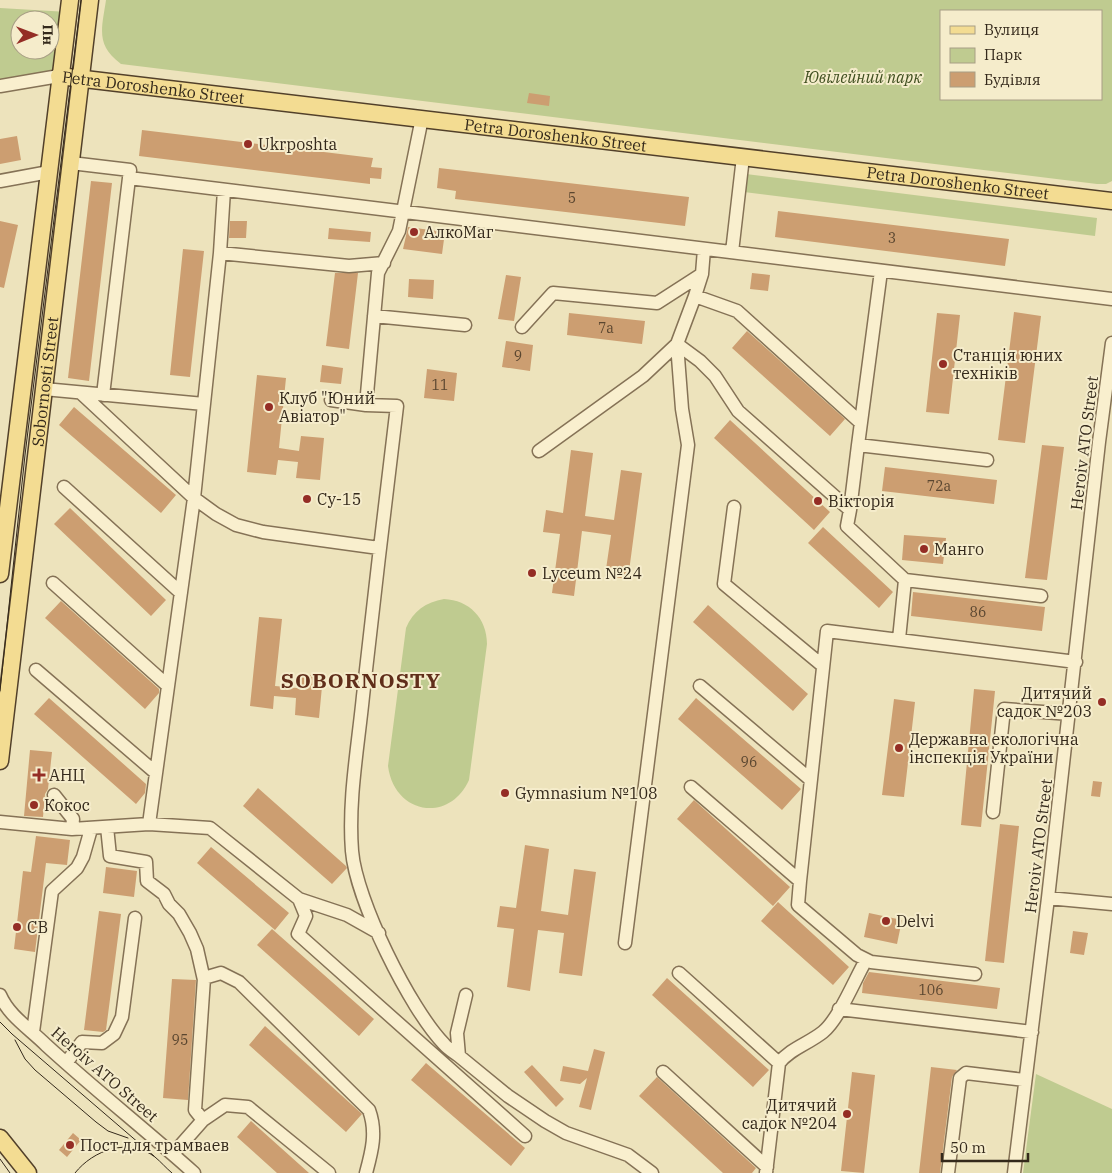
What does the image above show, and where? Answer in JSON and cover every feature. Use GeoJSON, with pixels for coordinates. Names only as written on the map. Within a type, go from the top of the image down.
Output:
{"type":"FeatureCollection","features":[{"type":"Feature","properties":{"kind":"main road","name":"Sobornosti Street"},"geometry":{"type":"LineString","coordinates":[[0,574],[59,76],[70,0]]}},
{"type":"Feature","properties":{"kind":"main road","name":"Sobornosti Street"},"geometry":{"type":"LineString","coordinates":[[0,761],[90,0]]}},
{"type":"Feature","properties":{"kind":"main road","name":"Petra Doroshenko Street"},"geometry":{"type":"LineString","coordinates":[[59,76],[1112,201]]}},
{"type":"Feature","properties":{"kind":"main road"},"geometry":{"type":"LineString","coordinates":[[0,1138],[28,1173]]}},
{"type":"Feature","properties":{"kind":"street","name":"Petra Doroshenko Street"},"geometry":{"type":"LineString","coordinates":[[0,86],[59,76]]}},
{"type":"Feature","properties":{"kind":"street"},"geometry":{"type":"LineString","coordinates":[[366,405],[378,274],[399,231],[422,118]]}},
{"type":"Feature","properties":{"kind":"street"},"geometry":{"type":"LineString","coordinates":[[732,252],[743,157]]}},
{"type":"Feature","properties":{"kind":"street"},"geometry":{"type":"LineString","coordinates":[[71,163],[130,170],[102,395]]}},
{"type":"Feature","properties":{"kind":"street"},"geometry":{"type":"LineString","coordinates":[[0,181],[49,172]]}},
{"type":"Feature","properties":{"kind":"street"},"geometry":{"type":"LineString","coordinates":[[129,178],[1112,299]]}},
{"type":"Feature","properties":{"kind":"street"},"geometry":{"type":"LineString","coordinates":[[149,824],[194,498],[220,253],[224,190]]}},
{"type":"Feature","properties":{"kind":"street"},"geometry":{"type":"LineString","coordinates":[[626,943],[688,445],[682,409],[677,344],[702,274],[704,249]]}},
{"type":"Feature","properties":{"kind":"street"},"geometry":{"type":"LineString","coordinates":[[220,253],[349,266],[384,263]]}},
{"type":"Feature","properties":{"kind":"street"},"geometry":{"type":"LineString","coordinates":[[881,270],[847,526],[905,580],[1042,596]]}},
{"type":"Feature","properties":{"kind":"street"},"geometry":{"type":"LineString","coordinates":[[522,327],[553,293],[657,303],[702,274]]}},
{"type":"Feature","properties":{"kind":"street"},"geometry":{"type":"LineString","coordinates":[[695,296],[737,311],[861,422]]}},
{"type":"Feature","properties":{"kind":"street"},"geometry":{"type":"LineString","coordinates":[[374,316],[465,325]]}},
{"type":"Feature","properties":{"kind":"street","name":"Heroiv ATO Street"},"geometry":{"type":"LineString","coordinates":[[1014,1173],[1076,662],[1106,443],[1112,343]]}},
{"type":"Feature","properties":{"kind":"street"},"geometry":{"type":"LineString","coordinates":[[539,451],[643,376],[677,344]]}},
{"type":"Feature","properties":{"kind":"street"},"geometry":{"type":"LineString","coordinates":[[677,344],[700,361],[715,376],[738,411],[850,510]]}},
{"type":"Feature","properties":{"kind":"street"},"geometry":{"type":"LineString","coordinates":[[44,389],[204,404]]}},
{"type":"Feature","properties":{"kind":"street"},"geometry":{"type":"LineString","coordinates":[[81,392],[194,498],[216,514],[236,525],[263,532],[379,548]]}},
{"type":"Feature","properties":{"kind":"street"},"geometry":{"type":"LineString","coordinates":[[331,400],[366,405],[397,406],[379,548],[352,797],[352,852],[360,889],[404,986],[427,1023],[445,1045],[508,1096],[545,1121],[566,1133],[628,1155],[652,1173]]}},
{"type":"Feature","properties":{"kind":"street"},"geometry":{"type":"LineString","coordinates":[[858,444],[987,460]]}},
{"type":"Feature","properties":{"kind":"street"},"geometry":{"type":"LineString","coordinates":[[64,488],[181,593]]}},
{"type":"Feature","properties":{"kind":"street"},"geometry":{"type":"LineString","coordinates":[[734,507],[724,584],[823,666]]}},
{"type":"Feature","properties":{"kind":"street"},"geometry":{"type":"LineString","coordinates":[[899,639],[905,580]]}},
{"type":"Feature","properties":{"kind":"street"},"geometry":{"type":"LineString","coordinates":[[53,583],[168,686]]}},
{"type":"Feature","properties":{"kind":"street"},"geometry":{"type":"LineString","coordinates":[[975,974],[870,962],[857,955],[798,905],[827,631],[1076,662]]}},
{"type":"Feature","properties":{"kind":"street"},"geometry":{"type":"LineString","coordinates":[[36,670],[156,774]]}},
{"type":"Feature","properties":{"kind":"street"},"geometry":{"type":"LineString","coordinates":[[700,686],[811,780]]}},
{"type":"Feature","properties":{"kind":"street"},"geometry":{"type":"LineString","coordinates":[[993,812],[1004,708],[1070,714]]}},
{"type":"Feature","properties":{"kind":"street"},"geometry":{"type":"LineString","coordinates":[[691,787],[800,881]]}},
{"type":"Feature","properties":{"kind":"street"},"geometry":{"type":"LineString","coordinates":[[54,795],[73,819],[72,829]]}},
{"type":"Feature","properties":{"kind":"street"},"geometry":{"type":"LineString","coordinates":[[0,822],[72,829],[149,824],[210,828],[299,899],[347,915],[379,933]]}},
{"type":"Feature","properties":{"kind":"street"},"geometry":{"type":"LineString","coordinates":[[107,827],[110,856],[146,862],[147,881],[164,894],[169,904],[179,914],[197,950],[204,980],[195,1110],[203,1120]]}},
{"type":"Feature","properties":{"kind":"street"},"geometry":{"type":"LineString","coordinates":[[33,1032],[52,891],[77,868],[91,829]]}},
{"type":"Feature","properties":{"kind":"street"},"geometry":{"type":"LineString","coordinates":[[1048,898],[1112,904]]}},
{"type":"Feature","properties":{"kind":"street"},"geometry":{"type":"LineString","coordinates":[[299,899],[306,916],[298,934],[525,1136]]}},
{"type":"Feature","properties":{"kind":"street"},"geometry":{"type":"LineString","coordinates":[[66,1063],[82,1042],[102,1043],[114,1034],[122,1017],[135,918]]}},
{"type":"Feature","properties":{"kind":"street"},"geometry":{"type":"LineString","coordinates":[[767,1170],[779,1063],[786,1054],[823,1032],[839,1009],[866,960]]}},
{"type":"Feature","properties":{"kind":"street"},"geometry":{"type":"LineString","coordinates":[[204,980],[204,978],[221,973],[239,982],[369,1110],[374,1123],[374,1140],[366,1173]]}},
{"type":"Feature","properties":{"kind":"street"},"geometry":{"type":"LineString","coordinates":[[679,973],[779,1063]]}},
{"type":"Feature","properties":{"kind":"street","name":"Heroiv ATO Street"},"geometry":{"type":"LineString","coordinates":[[0,994],[4,1004],[12,1014],[194,1173]]}},
{"type":"Feature","properties":{"kind":"street"},"geometry":{"type":"LineString","coordinates":[[459,1056],[457,1033],[466,995]]}},
{"type":"Feature","properties":{"kind":"street"},"geometry":{"type":"LineString","coordinates":[[839,1009],[1032,1032]]}},
{"type":"Feature","properties":{"kind":"street"},"geometry":{"type":"LineString","coordinates":[[663,1072],[767,1170]]}},
{"type":"Feature","properties":{"kind":"street"},"geometry":{"type":"LineString","coordinates":[[948,1173],[960,1078],[966,1073],[1025,1080]]}},
{"type":"Feature","properties":{"kind":"street"},"geometry":{"type":"LineString","coordinates":[[173,1154],[203,1120],[225,1105],[248,1107],[329,1173]]}},
{"type":"Feature","properties":{"kind":"green space","name":"Ювілейний парк"},"geometry":{"type":"Polygon","coordinates":[[[106,0],[1112,0],[1112,181],[1106,184],[1097,184],[121,64],[107,50],[102,35],[106,0]]]}},
{"type":"Feature","properties":{"kind":"green space"},"geometry":{"type":"Polygon","coordinates":[[[0,8],[34,10],[10,10],[10,60],[60,60],[60,12],[68,12],[59,76],[0,86],[0,8]]]}},
{"type":"Feature","properties":{"kind":"green space"},"geometry":{"type":"Polygon","coordinates":[[[746,174],[1097,218],[1095,236],[744,192],[746,174]]]}},
{"type":"Feature","properties":{"kind":"green space"},"geometry":{"type":"Polygon","coordinates":[[[444,599],[461,603],[475,612],[484,626],[487,644],[469,780],[460,794],[449,803],[436,808],[423,808],[411,803],[400,795],[392,782],[388,766],[406,628],[412,617],[421,608],[431,602],[444,599]]]}},
{"type":"Feature","properties":{"kind":"green space"},"geometry":{"type":"Polygon","coordinates":[[[1036,1074],[1112,1109],[1112,1173],[1023,1173],[1036,1074]]]}},
{"type":"Feature","properties":{"kind":"building"},"geometry":{"type":"Polygon","coordinates":[[[529,93],[550,96],[549,106],[527,103],[529,93]]]}},
{"type":"Feature","properties":{"kind":"building"},"geometry":{"type":"Polygon","coordinates":[[[142,130],[373,158],[371,167],[382,168],[381,179],[370,178],[370,184],[139,156],[142,130]]]}},
{"type":"Feature","properties":{"kind":"building"},"geometry":{"type":"Polygon","coordinates":[[[17,136],[21,160],[0,164],[0,139],[17,136]]]}},
{"type":"Feature","properties":{"kind":"building"},"geometry":{"type":"Polygon","coordinates":[[[439,168],[689,197],[685,226],[455,199],[456,191],[437,188],[439,168]]]}},
{"type":"Feature","properties":{"kind":"building"},"geometry":{"type":"Polygon","coordinates":[[[91,181],[112,183],[89,381],[68,378],[91,181]]]}},
{"type":"Feature","properties":{"kind":"building"},"geometry":{"type":"Polygon","coordinates":[[[778,211],[1009,239],[1005,266],[775,237],[778,211]]]}},
{"type":"Feature","properties":{"kind":"building"},"geometry":{"type":"Polygon","coordinates":[[[0,221],[18,225],[4,288],[0,287],[0,221]]]}},
{"type":"Feature","properties":{"kind":"building"},"geometry":{"type":"Polygon","coordinates":[[[230,221],[247,221],[246,238],[229,238],[230,221]]]}},
{"type":"Feature","properties":{"kind":"building"},"geometry":{"type":"Polygon","coordinates":[[[408,227],[445,232],[442,254],[403,249],[408,227]]]}},
{"type":"Feature","properties":{"kind":"building"},"geometry":{"type":"Polygon","coordinates":[[[329,228],[371,232],[370,242],[328,239],[329,228]]]}},
{"type":"Feature","properties":{"kind":"building"},"geometry":{"type":"Polygon","coordinates":[[[183,249],[204,251],[190,377],[170,375],[183,249]]]}},
{"type":"Feature","properties":{"kind":"building"},"geometry":{"type":"Polygon","coordinates":[[[335,273],[358,273],[349,349],[326,346],[335,273]]]}},
{"type":"Feature","properties":{"kind":"building"},"geometry":{"type":"Polygon","coordinates":[[[752,273],[770,275],[768,291],[750,289],[752,273]]]}},
{"type":"Feature","properties":{"kind":"building"},"geometry":{"type":"Polygon","coordinates":[[[506,275],[521,277],[514,321],[498,319],[506,275]]]}},
{"type":"Feature","properties":{"kind":"building"},"geometry":{"type":"Polygon","coordinates":[[[409,279],[434,280],[433,299],[408,297],[409,279]]]}},
{"type":"Feature","properties":{"kind":"building"},"geometry":{"type":"Polygon","coordinates":[[[1014,312],[1041,316],[1025,443],[998,440],[1014,312]]]}},
{"type":"Feature","properties":{"kind":"building"},"geometry":{"type":"Polygon","coordinates":[[[569,313],[645,321],[642,344],[567,335],[569,313]]]}},
{"type":"Feature","properties":{"kind":"building","name":"Станція юних техніків"},"geometry":{"type":"Polygon","coordinates":[[[937,313],[960,315],[949,414],[926,412],[937,313]]]}},
{"type":"Feature","properties":{"kind":"building"},"geometry":{"type":"Polygon","coordinates":[[[747,331],[845,419],[830,436],[732,348],[747,331]]]}},
{"type":"Feature","properties":{"kind":"building"},"geometry":{"type":"Polygon","coordinates":[[[506,341],[533,345],[530,371],[502,367],[506,341]]]}},
{"type":"Feature","properties":{"kind":"building"},"geometry":{"type":"Polygon","coordinates":[[[322,365],[343,368],[341,384],[320,382],[322,365]]]}},
{"type":"Feature","properties":{"kind":"building"},"geometry":{"type":"Polygon","coordinates":[[[427,369],[457,373],[454,401],[424,398],[427,369]]]}},
{"type":"Feature","properties":{"kind":"building","name":"Клуб \"Юний Авіатор\""},"geometry":{"type":"Polygon","coordinates":[[[257,375],[286,378],[279,448],[299,451],[301,436],[324,438],[320,480],[296,478],[298,462],[278,460],[276,475],[247,472],[257,375]]]}},
{"type":"Feature","properties":{"kind":"building"},"geometry":{"type":"Polygon","coordinates":[[[74,407],[176,495],[161,513],[59,425],[74,407]]]}},
{"type":"Feature","properties":{"kind":"building"},"geometry":{"type":"Polygon","coordinates":[[[730,420],[830,512],[814,530],[714,438],[730,420]]]}},
{"type":"Feature","properties":{"kind":"building"},"geometry":{"type":"Polygon","coordinates":[[[1042,445],[1064,447],[1047,580],[1025,578],[1042,445]]]}},
{"type":"Feature","properties":{"kind":"building"},"geometry":{"type":"Polygon","coordinates":[[[571,450],[593,453],[585,516],[614,520],[621,470],[642,473],[628,579],[605,576],[611,535],[582,531],[574,596],[552,593],[560,534],[543,532],[546,510],[563,513],[571,450]]]}},
{"type":"Feature","properties":{"kind":"building"},"geometry":{"type":"Polygon","coordinates":[[[885,467],[997,480],[994,504],[882,491],[885,467]]]}},
{"type":"Feature","properties":{"kind":"building"},"geometry":{"type":"Polygon","coordinates":[[[70,508],[166,600],[151,616],[54,524],[70,508]]]}},
{"type":"Feature","properties":{"kind":"building"},"geometry":{"type":"Polygon","coordinates":[[[823,527],[893,592],[879,608],[808,543],[823,527]]]}},
{"type":"Feature","properties":{"kind":"building","name":"Манго"},"geometry":{"type":"Polygon","coordinates":[[[904,535],[946,538],[943,564],[902,560],[904,535]]]}},
{"type":"Feature","properties":{"kind":"building"},"geometry":{"type":"Polygon","coordinates":[[[913,592],[1045,607],[1042,631],[911,616],[913,592]]]}},
{"type":"Feature","properties":{"kind":"building"},"geometry":{"type":"Polygon","coordinates":[[[61,601],[159,689],[159,693],[145,709],[45,618],[61,601]]]}},
{"type":"Feature","properties":{"kind":"building"},"geometry":{"type":"Polygon","coordinates":[[[708,605],[808,694],[793,711],[693,622],[708,605]]]}},
{"type":"Feature","properties":{"kind":"building"},"geometry":{"type":"Polygon","coordinates":[[[259,617],[282,619],[275,686],[297,688],[299,674],[323,676],[319,718],[295,715],[296,698],[274,696],[273,709],[250,706],[259,617]]]}},
{"type":"Feature","properties":{"kind":"building"},"geometry":{"type":"Polygon","coordinates":[[[974,689],[995,691],[981,827],[961,825],[974,689]]]}},
{"type":"Feature","properties":{"kind":"building"},"geometry":{"type":"Polygon","coordinates":[[[49,698],[146,784],[145,793],[136,804],[34,714],[49,698]]]}},
{"type":"Feature","properties":{"kind":"building"},"geometry":{"type":"Polygon","coordinates":[[[696,698],[801,789],[782,810],[678,719],[696,698]]]}},
{"type":"Feature","properties":{"kind":"building","name":"Державна екологічна інспекція України"},"geometry":{"type":"Polygon","coordinates":[[[894,699],[915,702],[904,797],[882,795],[894,699]]]}},
{"type":"Feature","properties":{"kind":"building","name":"АНЦ"},"geometry":{"type":"Polygon","coordinates":[[[30,750],[52,752],[43,817],[24,816],[30,750]]]}},
{"type":"Feature","properties":{"kind":"building"},"geometry":{"type":"Polygon","coordinates":[[[1093,781],[1102,782],[1100,797],[1091,796],[1093,781]]]}},
{"type":"Feature","properties":{"kind":"building"},"geometry":{"type":"Polygon","coordinates":[[[258,788],[346,866],[347,868],[332,884],[243,806],[258,788]]]}},
{"type":"Feature","properties":{"kind":"building"},"geometry":{"type":"Polygon","coordinates":[[[694,800],[790,887],[773,906],[677,819],[694,800]]]}},
{"type":"Feature","properties":{"kind":"building"},"geometry":{"type":"Polygon","coordinates":[[[1000,824],[1019,826],[1004,963],[985,961],[1000,824]]]}},
{"type":"Feature","properties":{"kind":"building"},"geometry":{"type":"Polygon","coordinates":[[[36,836],[70,840],[67,865],[46,863],[35,952],[14,949],[23,871],[31,872],[36,836]]]}},
{"type":"Feature","properties":{"kind":"building"},"geometry":{"type":"Polygon","coordinates":[[[525,845],[549,849],[541,911],[568,915],[574,869],[596,872],[582,976],[559,973],[564,933],[538,930],[530,991],[507,987],[514,929],[497,927],[500,906],[516,908],[525,845]]]}},
{"type":"Feature","properties":{"kind":"building"},"geometry":{"type":"Polygon","coordinates":[[[211,847],[289,913],[275,930],[197,863],[211,847]]]}},
{"type":"Feature","properties":{"kind":"building"},"geometry":{"type":"Polygon","coordinates":[[[106,867],[137,871],[134,897],[103,893],[106,867]]]}},
{"type":"Feature","properties":{"kind":"building"},"geometry":{"type":"Polygon","coordinates":[[[778,902],[849,967],[833,985],[761,921],[778,902]]]}},
{"type":"Feature","properties":{"kind":"building"},"geometry":{"type":"Polygon","coordinates":[[[99,911],[121,914],[106,1030],[103,1032],[84,1030],[99,911]]]}},
{"type":"Feature","properties":{"kind":"building"},"geometry":{"type":"Polygon","coordinates":[[[869,913],[902,920],[897,944],[864,937],[869,913]]]}},
{"type":"Feature","properties":{"kind":"building"},"geometry":{"type":"Polygon","coordinates":[[[272,929],[374,1019],[359,1036],[257,945],[272,929]]]}},
{"type":"Feature","properties":{"kind":"building"},"geometry":{"type":"Polygon","coordinates":[[[1073,931],[1088,933],[1084,955],[1070,953],[1073,931]]]}},
{"type":"Feature","properties":{"kind":"building"},"geometry":{"type":"Polygon","coordinates":[[[869,972],[1000,988],[997,1009],[862,993],[863,983],[869,972]]]}},
{"type":"Feature","properties":{"kind":"building"},"geometry":{"type":"Polygon","coordinates":[[[667,978],[769,1070],[753,1087],[652,995],[667,978]]]}},
{"type":"Feature","properties":{"kind":"building"},"geometry":{"type":"Polygon","coordinates":[[[172,979],[196,980],[188,1100],[163,1098],[172,979]]]}},
{"type":"Feature","properties":{"kind":"building"},"geometry":{"type":"Polygon","coordinates":[[[265,1026],[362,1114],[346,1132],[249,1045],[265,1026]]]}},
{"type":"Feature","properties":{"kind":"building"},"geometry":{"type":"Polygon","coordinates":[[[594,1049],[605,1052],[591,1110],[579,1107],[587,1078],[580,1084],[560,1081],[563,1066],[588,1071],[594,1049]]]}},
{"type":"Feature","properties":{"kind":"building"},"geometry":{"type":"Polygon","coordinates":[[[426,1063],[525,1148],[511,1166],[411,1080],[426,1063]]]}},
{"type":"Feature","properties":{"kind":"building"},"geometry":{"type":"Polygon","coordinates":[[[532,1065],[564,1099],[556,1107],[524,1072],[532,1065]]]}},
{"type":"Feature","properties":{"kind":"building"},"geometry":{"type":"Polygon","coordinates":[[[931,1067],[957,1070],[952,1077],[940,1173],[919,1173],[931,1067]]]}},
{"type":"Feature","properties":{"kind":"building"},"geometry":{"type":"Polygon","coordinates":[[[852,1072],[875,1075],[864,1173],[841,1171],[852,1072]]]}},
{"type":"Feature","properties":{"kind":"building"},"geometry":{"type":"Polygon","coordinates":[[[657,1077],[756,1168],[752,1173],[723,1173],[639,1096],[657,1077]]]}},
{"type":"Feature","properties":{"kind":"building"},"geometry":{"type":"Polygon","coordinates":[[[251,1121],[309,1173],[277,1173],[237,1137],[251,1121]]]}},
{"type":"Feature","properties":{"kind":"building","name":"Пост для трамваев"},"geometry":{"type":"Polygon","coordinates":[[[73,1133],[81,1140],[67,1157],[59,1150],[73,1133]]]}},
{"type":"Feature","properties":{"kind":"tram line"},"geometry":{"type":"LineString","coordinates":[[0,691],[25,455],[81,0]]}},
{"type":"Feature","properties":{"kind":"tram line"},"geometry":{"type":"LineString","coordinates":[[0,1022],[154,1156]]}},
{"type":"Feature","properties":{"kind":"tram line"},"geometry":{"type":"LineString","coordinates":[[15,1040],[25,1059],[35,1070],[108,1131],[128,1138]]}},
{"type":"Feature","properties":{"kind":"tram line"},"geometry":{"type":"LineString","coordinates":[[75,1173],[91,1158],[112,1149],[123,1147],[145,1151],[155,1157],[172,1173]]}},
{"type":"Feature","properties":{"kind":"tram line"},"geometry":{"type":"LineString","coordinates":[[0,1159],[10,1173]]}},
{"type":"Feature","properties":{"kind":"place","name":"Ukrposhta"},"geometry":{"type":"Point","coordinates":[248,144]}},
{"type":"Feature","properties":{"kind":"place","name":"АлкоМаг"},"geometry":{"type":"Point","coordinates":[414,232]}},
{"type":"Feature","properties":{"kind":"place","name":"Станція юних техніків"},"geometry":{"type":"Point","coordinates":[943,364]}},
{"type":"Feature","properties":{"kind":"place","name":"Клуб \"Юний Авіатор\""},"geometry":{"type":"Point","coordinates":[269,407]}},
{"type":"Feature","properties":{"kind":"place","name":"Су-15"},"geometry":{"type":"Point","coordinates":[307,499]}},
{"type":"Feature","properties":{"kind":"place","name":"Вікторія"},"geometry":{"type":"Point","coordinates":[818,501]}},
{"type":"Feature","properties":{"kind":"place","name":"Манго"},"geometry":{"type":"Point","coordinates":[924,549]}},
{"type":"Feature","properties":{"kind":"place","name":"Lyceum №24"},"geometry":{"type":"Point","coordinates":[532,573]}},
{"type":"Feature","properties":{"kind":"place","name":"Дитячий садок №203"},"geometry":{"type":"Point","coordinates":[1102,702]}},
{"type":"Feature","properties":{"kind":"place","name":"Державна екологічна інспекція України"},"geometry":{"type":"Point","coordinates":[899,748]}},
{"type":"Feature","properties":{"kind":"place","name":"АНЦ"},"geometry":{"type":"Point","coordinates":[39,775]}},
{"type":"Feature","properties":{"kind":"place","name":"Gymnasium №108"},"geometry":{"type":"Point","coordinates":[505,793]}},
{"type":"Feature","properties":{"kind":"place","name":"Кокос"},"geometry":{"type":"Point","coordinates":[34,805]}},
{"type":"Feature","properties":{"kind":"place","name":"Delvi"},"geometry":{"type":"Point","coordinates":[886,921]}},
{"type":"Feature","properties":{"kind":"place","name":"СВ"},"geometry":{"type":"Point","coordinates":[17,927]}},
{"type":"Feature","properties":{"kind":"place","name":"Дитячий садок №204"},"geometry":{"type":"Point","coordinates":[847,1114]}},
{"type":"Feature","properties":{"kind":"place","name":"Пост для трамваев"},"geometry":{"type":"Point","coordinates":[70,1145]}},
{"type":"Feature","properties":{"kind":"district","name":"SOBORNOSTY"},"geometry":{"type":"Point","coordinates":[361,680]}}]}
